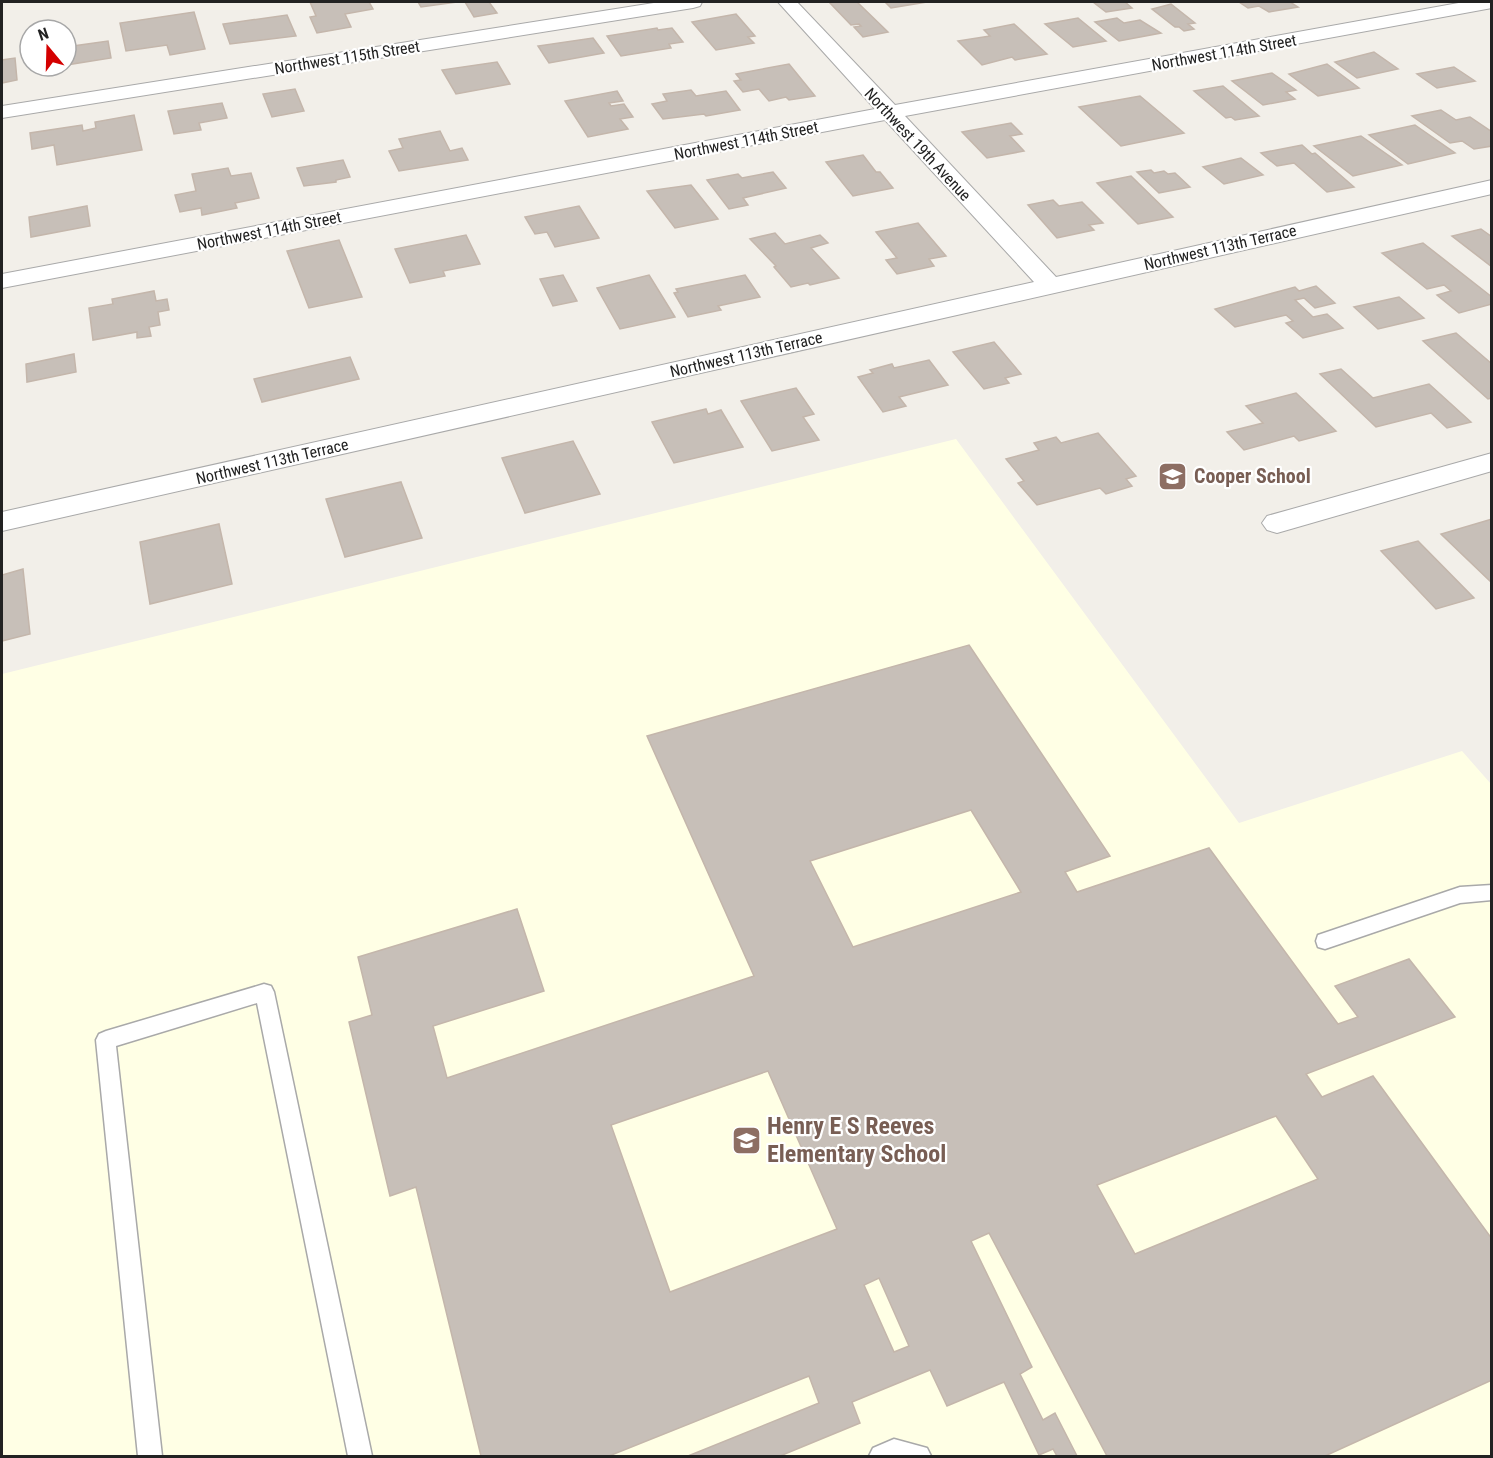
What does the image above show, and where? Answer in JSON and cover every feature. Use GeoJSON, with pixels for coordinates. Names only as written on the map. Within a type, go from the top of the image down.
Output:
{"type":"FeatureCollection","features":[{"type":"Feature","properties":{"kind":"street","name":"Northwest 115th Street"},"geometry":{"type":"LineString","coordinates":[[2,112],[693,2]]}},
{"type":"Feature","properties":{"kind":"street","name":"Northwest 19th Avenue"},"geometry":{"type":"LineString","coordinates":[[787,2],[1050,285]]}},
{"type":"Feature","properties":{"kind":"street","name":"Northwest 114th Street"},"geometry":{"type":"LineString","coordinates":[[2,281],[888,113],[1491,2]]}},
{"type":"Feature","properties":{"kind":"street","name":"Northwest 113th Terrace"},"geometry":{"type":"LineString","coordinates":[[2,522],[1491,187]]}},
{"type":"Feature","properties":{"kind":"street"},"geometry":{"type":"LineString","coordinates":[[1277,522],[1491,462]]}},
{"type":"Feature","properties":{"kind":"lane"},"geometry":{"type":"LineString","coordinates":[[1325,941],[1460,895],[1491,892]]}},
{"type":"Feature","properties":{"kind":"lane"},"geometry":{"type":"LineString","coordinates":[[150,1456],[106,1040],[264,992],[360,1456]]}},
{"type":"Feature","properties":{"kind":"lane"},"geometry":{"type":"LineString","coordinates":[[881,1456],[894,1451],[919,1456]]}},
{"type":"Feature","properties":{"kind":"shaded area","name":"Henry E S Reeves Elementary School"},"geometry":{"type":"Polygon","coordinates":[[[956,439],[1239,823],[1462,751],[1491,784],[1491,1456],[2,1456],[2,674],[956,439]]]}},
{"type":"Feature","properties":{"kind":"building"},"geometry":{"type":"Polygon","coordinates":[[[310,2],[369,2],[373,9],[345,14],[351,27],[317,33],[310,17],[316,16],[310,2]]]}},
{"type":"Feature","properties":{"kind":"building"},"geometry":{"type":"Polygon","coordinates":[[[418,2],[457,2],[421,7],[418,2]]]}},
{"type":"Feature","properties":{"kind":"building"},"geometry":{"type":"Polygon","coordinates":[[[465,2],[489,2],[497,13],[474,17],[465,2]]]}},
{"type":"Feature","properties":{"kind":"building"},"geometry":{"type":"Polygon","coordinates":[[[829,2],[857,2],[888,32],[863,37],[854,27],[861,26],[851,25],[829,2]]]}},
{"type":"Feature","properties":{"kind":"building"},"geometry":{"type":"Polygon","coordinates":[[[885,2],[927,2],[891,8],[885,2]]]}},
{"type":"Feature","properties":{"kind":"building"},"geometry":{"type":"Polygon","coordinates":[[[1093,2],[1125,2],[1132,8],[1106,12],[1093,2]]]}},
{"type":"Feature","properties":{"kind":"building"},"geometry":{"type":"Polygon","coordinates":[[[1239,2],[1290,2],[1298,7],[1269,12],[1259,6],[1248,8],[1239,2]]]}},
{"type":"Feature","properties":{"kind":"building"},"geometry":{"type":"Polygon","coordinates":[[[1171,4],[1195,23],[1188,24],[1194,29],[1184,31],[1175,27],[1152,9],[1171,4]]]}},
{"type":"Feature","properties":{"kind":"building"},"geometry":{"type":"Polygon","coordinates":[[[194,12],[205,49],[170,55],[167,45],[126,51],[120,23],[194,12]]]}},
{"type":"Feature","properties":{"kind":"building"},"geometry":{"type":"Polygon","coordinates":[[[736,14],[755,36],[748,37],[754,43],[716,50],[692,22],[736,14]]]}},
{"type":"Feature","properties":{"kind":"building"},"geometry":{"type":"Polygon","coordinates":[[[287,15],[296,36],[230,44],[223,24],[287,15]]]}},
{"type":"Feature","properties":{"kind":"building"},"geometry":{"type":"Polygon","coordinates":[[[1078,18],[1106,41],[1073,47],[1045,24],[1078,18]]]}},
{"type":"Feature","properties":{"kind":"building"},"geometry":{"type":"Polygon","coordinates":[[[1117,18],[1124,23],[1140,20],[1161,33],[1119,41],[1095,22],[1117,18]]]}},
{"type":"Feature","properties":{"kind":"building"},"geometry":{"type":"Polygon","coordinates":[[[1014,24],[1047,54],[1015,60],[1012,57],[982,65],[958,41],[990,36],[984,30],[1014,24]]]}},
{"type":"Feature","properties":{"kind":"building"},"geometry":{"type":"Polygon","coordinates":[[[657,28],[658,30],[672,28],[683,42],[669,44],[671,48],[621,56],[607,36],[657,28]]]}},
{"type":"Feature","properties":{"kind":"building"},"geometry":{"type":"Polygon","coordinates":[[[593,38],[604,53],[549,63],[538,46],[593,38]]]}},
{"type":"Feature","properties":{"kind":"building"},"geometry":{"type":"Polygon","coordinates":[[[108,41],[111,58],[78,63],[78,45],[108,41]]]}},
{"type":"Feature","properties":{"kind":"building"},"geometry":{"type":"Polygon","coordinates":[[[1374,52],[1398,69],[1357,78],[1335,62],[1374,52]]]}},
{"type":"Feature","properties":{"kind":"building"},"geometry":{"type":"Polygon","coordinates":[[[15,58],[17,80],[2,83],[2,60],[15,58]]]}},
{"type":"Feature","properties":{"kind":"building"},"geometry":{"type":"Polygon","coordinates":[[[497,62],[510,84],[456,94],[442,70],[497,62]]]}},
{"type":"Feature","properties":{"kind":"building"},"geometry":{"type":"Polygon","coordinates":[[[789,64],[815,96],[789,100],[786,97],[769,101],[759,89],[743,92],[734,81],[741,80],[736,74],[789,64]]]}},
{"type":"Feature","properties":{"kind":"building"},"geometry":{"type":"Polygon","coordinates":[[[1327,64],[1359,88],[1318,96],[1289,74],[1327,64]]]}},
{"type":"Feature","properties":{"kind":"building"},"geometry":{"type":"Polygon","coordinates":[[[1454,67],[1475,81],[1437,88],[1417,74],[1454,67]]]}},
{"type":"Feature","properties":{"kind":"building"},"geometry":{"type":"Polygon","coordinates":[[[1272,73],[1296,90],[1286,92],[1295,99],[1263,105],[1232,81],[1272,73]]]}},
{"type":"Feature","properties":{"kind":"building"},"geometry":{"type":"Polygon","coordinates":[[[1223,86],[1259,116],[1235,120],[1231,117],[1226,118],[1194,91],[1223,86]]]}},
{"type":"Feature","properties":{"kind":"building"},"geometry":{"type":"Polygon","coordinates":[[[295,89],[304,111],[272,117],[263,94],[295,89]]]}},
{"type":"Feature","properties":{"kind":"building"},"geometry":{"type":"Polygon","coordinates":[[[691,90],[696,96],[726,91],[740,110],[706,116],[704,114],[663,119],[652,104],[667,101],[663,94],[691,90]]]}},
{"type":"Feature","properties":{"kind":"building"},"geometry":{"type":"Polygon","coordinates":[[[617,91],[623,101],[609,103],[611,106],[624,104],[633,117],[620,119],[628,129],[588,137],[565,101],[617,91]]]}},
{"type":"Feature","properties":{"kind":"building"},"geometry":{"type":"Polygon","coordinates":[[[1140,96],[1184,133],[1121,146],[1079,107],[1140,96]]]}},
{"type":"Feature","properties":{"kind":"building"},"geometry":{"type":"Polygon","coordinates":[[[222,103],[227,118],[199,123],[201,130],[174,134],[168,111],[222,103]]]}},
{"type":"Feature","properties":{"kind":"building"},"geometry":{"type":"Polygon","coordinates":[[[1441,110],[1456,120],[1470,117],[1492,132],[1492,146],[1474,149],[1462,141],[1450,143],[1412,116],[1441,110]]]}},
{"type":"Feature","properties":{"kind":"building"},"geometry":{"type":"Polygon","coordinates":[[[134,115],[142,150],[57,165],[54,145],[32,149],[30,133],[82,125],[83,131],[96,128],[95,122],[134,115]]]}},
{"type":"Feature","properties":{"kind":"building"},"geometry":{"type":"Polygon","coordinates":[[[1011,123],[1022,134],[1010,136],[1024,151],[987,158],[962,132],[1011,123]]]}},
{"type":"Feature","properties":{"kind":"building"},"geometry":{"type":"Polygon","coordinates":[[[1415,125],[1455,153],[1408,164],[1369,135],[1415,125]]]}},
{"type":"Feature","properties":{"kind":"building"},"geometry":{"type":"Polygon","coordinates":[[[440,131],[450,151],[462,148],[468,160],[399,171],[389,151],[403,148],[399,139],[440,131]]]}},
{"type":"Feature","properties":{"kind":"building"},"geometry":{"type":"Polygon","coordinates":[[[1361,136],[1402,165],[1353,176],[1314,146],[1361,136]]]}},
{"type":"Feature","properties":{"kind":"building"},"geometry":{"type":"Polygon","coordinates":[[[1302,145],[1312,154],[1315,153],[1354,187],[1327,192],[1294,163],[1277,166],[1261,153],[1302,145]]]}},
{"type":"Feature","properties":{"kind":"building"},"geometry":{"type":"Polygon","coordinates":[[[863,155],[876,172],[880,172],[893,188],[853,196],[826,162],[863,155]]]}},
{"type":"Feature","properties":{"kind":"building"},"geometry":{"type":"Polygon","coordinates":[[[1241,158],[1263,175],[1224,184],[1203,167],[1241,158]]]}},
{"type":"Feature","properties":{"kind":"building"},"geometry":{"type":"Polygon","coordinates":[[[343,160],[350,177],[336,180],[336,182],[304,186],[297,168],[343,160]]]}},
{"type":"Feature","properties":{"kind":"building"},"geometry":{"type":"Polygon","coordinates":[[[228,168],[231,176],[251,173],[259,198],[235,203],[237,208],[202,215],[201,208],[180,212],[175,195],[196,191],[192,174],[228,168]]]}},
{"type":"Feature","properties":{"kind":"building"},"geometry":{"type":"Polygon","coordinates":[[[1151,170],[1154,173],[1164,171],[1168,174],[1175,173],[1190,187],[1159,193],[1137,172],[1151,170]]]}},
{"type":"Feature","properties":{"kind":"building"},"geometry":{"type":"Polygon","coordinates":[[[773,172],[786,188],[743,198],[748,205],[729,209],[707,180],[738,174],[742,178],[773,172]]]}},
{"type":"Feature","properties":{"kind":"building"},"geometry":{"type":"Polygon","coordinates":[[[1131,176],[1173,217],[1138,224],[1097,183],[1131,176]]]}},
{"type":"Feature","properties":{"kind":"building"},"geometry":{"type":"Polygon","coordinates":[[[691,185],[718,219],[675,228],[647,191],[691,185]]]}},
{"type":"Feature","properties":{"kind":"building"},"geometry":{"type":"Polygon","coordinates":[[[1053,200],[1059,206],[1082,202],[1103,223],[1089,225],[1094,230],[1057,238],[1028,205],[1053,200]]]}},
{"type":"Feature","properties":{"kind":"building"},"geometry":{"type":"Polygon","coordinates":[[[87,206],[90,226],[31,237],[29,217],[87,206]]]}},
{"type":"Feature","properties":{"kind":"building"},"geometry":{"type":"Polygon","coordinates":[[[579,206],[599,238],[555,247],[547,232],[535,234],[525,217],[579,206]]]}},
{"type":"Feature","properties":{"kind":"building"},"geometry":{"type":"Polygon","coordinates":[[[918,223],[946,256],[929,259],[934,266],[897,274],[886,260],[897,258],[876,232],[918,223]]]}},
{"type":"Feature","properties":{"kind":"building"},"geometry":{"type":"Polygon","coordinates":[[[1481,229],[1492,237],[1492,267],[1452,236],[1481,229]]]}},
{"type":"Feature","properties":{"kind":"building"},"geometry":{"type":"Polygon","coordinates":[[[775,233],[785,244],[820,235],[828,243],[811,248],[839,278],[791,287],[774,267],[776,266],[750,239],[775,233]]]}},
{"type":"Feature","properties":{"kind":"building"},"geometry":{"type":"Polygon","coordinates":[[[466,235],[480,264],[443,271],[445,276],[410,283],[395,249],[466,235]]]}},
{"type":"Feature","properties":{"kind":"building"},"geometry":{"type":"Polygon","coordinates":[[[339,240],[362,297],[309,308],[287,251],[339,240]]]}},
{"type":"Feature","properties":{"kind":"building"},"geometry":{"type":"Polygon","coordinates":[[[1423,243],[1492,297],[1492,304],[1459,313],[1437,295],[1451,291],[1444,285],[1427,289],[1382,253],[1423,243]]]}},
{"type":"Feature","properties":{"kind":"building"},"geometry":{"type":"Polygon","coordinates":[[[563,275],[577,301],[553,306],[540,279],[563,275]]]}},
{"type":"Feature","properties":{"kind":"building"},"geometry":{"type":"Polygon","coordinates":[[[649,275],[675,317],[620,329],[597,288],[649,275]]]}},
{"type":"Feature","properties":{"kind":"building"},"geometry":{"type":"Polygon","coordinates":[[[745,275],[760,297],[718,306],[721,310],[688,317],[674,293],[678,292],[676,289],[745,275]]]}},
{"type":"Feature","properties":{"kind":"building"},"geometry":{"type":"Polygon","coordinates":[[[1316,286],[1335,303],[1315,308],[1304,298],[1295,300],[1313,317],[1327,314],[1343,328],[1303,338],[1286,323],[1293,321],[1286,315],[1235,327],[1215,309],[1295,287],[1299,291],[1316,286]]]}},
{"type":"Feature","properties":{"kind":"building"},"geometry":{"type":"Polygon","coordinates":[[[154,291],[156,301],[167,299],[169,310],[158,312],[160,325],[149,327],[151,336],[137,338],[137,332],[93,340],[89,308],[113,304],[112,299],[154,291]]]}},
{"type":"Feature","properties":{"kind":"building"},"geometry":{"type":"Polygon","coordinates":[[[1399,297],[1424,318],[1378,329],[1354,307],[1399,297]]]}},
{"type":"Feature","properties":{"kind":"building"},"geometry":{"type":"Polygon","coordinates":[[[1456,333],[1492,364],[1492,398],[1488,399],[1423,341],[1456,333]]]}},
{"type":"Feature","properties":{"kind":"building"},"geometry":{"type":"Polygon","coordinates":[[[994,342],[1021,374],[1005,378],[1009,383],[984,389],[953,352],[994,342]]]}},
{"type":"Feature","properties":{"kind":"building"},"geometry":{"type":"Polygon","coordinates":[[[74,354],[76,372],[27,382],[26,364],[74,354]]]}},
{"type":"Feature","properties":{"kind":"building"},"geometry":{"type":"Polygon","coordinates":[[[350,357],[359,379],[262,402],[254,379],[350,357]]]}},
{"type":"Feature","properties":{"kind":"building"},"geometry":{"type":"Polygon","coordinates":[[[929,360],[948,385],[899,397],[906,406],[883,412],[858,377],[873,373],[870,370],[892,364],[894,368],[929,360]]]}},
{"type":"Feature","properties":{"kind":"building"},"geometry":{"type":"Polygon","coordinates":[[[1341,369],[1373,398],[1429,384],[1471,422],[1447,428],[1431,413],[1376,427],[1320,374],[1341,369]]]}},
{"type":"Feature","properties":{"kind":"building"},"geometry":{"type":"Polygon","coordinates":[[[796,388],[814,414],[803,417],[819,440],[772,451],[741,401],[796,388]]]}},
{"type":"Feature","properties":{"kind":"building"},"geometry":{"type":"Polygon","coordinates":[[[1296,393],[1336,431],[1299,441],[1294,436],[1244,450],[1227,432],[1263,423],[1246,406],[1296,393]]]}},
{"type":"Feature","properties":{"kind":"building"},"geometry":{"type":"Polygon","coordinates":[[[706,409],[708,414],[721,410],[743,447],[674,463],[652,422],[706,409]]]}},
{"type":"Feature","properties":{"kind":"building"},"geometry":{"type":"Polygon","coordinates":[[[1098,433],[1136,476],[1126,479],[1132,486],[1106,494],[1100,488],[1037,505],[1018,483],[1024,481],[1006,459],[1039,450],[1034,443],[1056,437],[1061,443],[1098,433]]]}},
{"type":"Feature","properties":{"kind":"building"},"geometry":{"type":"Polygon","coordinates":[[[573,441],[600,494],[525,513],[502,458],[573,441]]]}},
{"type":"Feature","properties":{"kind":"building"},"geometry":{"type":"Polygon","coordinates":[[[401,482],[422,538],[345,557],[326,499],[401,482]]]}},
{"type":"Feature","properties":{"kind":"building"},"geometry":{"type":"Polygon","coordinates":[[[1492,519],[1492,583],[1441,534],[1492,519]]]}},
{"type":"Feature","properties":{"kind":"building"},"geometry":{"type":"Polygon","coordinates":[[[219,524],[232,584],[150,604],[140,542],[219,524]]]}},
{"type":"Feature","properties":{"kind":"building"},"geometry":{"type":"Polygon","coordinates":[[[1418,541],[1474,598],[1436,609],[1381,551],[1418,541]]]}},
{"type":"Feature","properties":{"kind":"building"},"geometry":{"type":"Polygon","coordinates":[[[23,569],[30,634],[2,641],[2,575],[23,569]]]}},
{"type":"Feature","properties":{"kind":"building"},"geometry":{"type":"Polygon","coordinates":[[[969,645],[1110,856],[1065,872],[1077,892],[1209,848],[1338,1024],[1358,1017],[1335,986],[1409,959],[1455,1017],[1306,1074],[1322,1097],[1373,1076],[1492,1239],[1492,1380],[1325,1456],[1107,1456],[989,1233],[971,1241],[1032,1367],[1020,1374],[1043,1420],[1055,1413],[1077,1456],[1057,1456],[1053,1449],[1039,1455],[1004,1382],[947,1406],[930,1370],[852,1402],[860,1423],[780,1456],[688,1456],[819,1403],[809,1376],[609,1456],[481,1456],[416,1187],[390,1196],[349,1022],[372,1015],[358,957],[517,909],[544,991],[433,1026],[447,1078],[754,976],[647,736],[969,645]],[[971,810],[810,861],[853,947],[1021,892],[971,810]],[[768,1071],[611,1125],[670,1292],[837,1229],[768,1071]],[[1276,1116],[1097,1185],[1135,1254],[1318,1179],[1276,1116]],[[879,1278],[864,1285],[894,1352],[909,1346],[879,1278]]]}},
{"type":"Feature","properties":{"kind":"place","name":"Cooper School"},"geometry":{"type":"Point","coordinates":[1173,476]}},
{"type":"Feature","properties":{"kind":"place","name":"Henry E S Reeves Elementary School"},"geometry":{"type":"Point","coordinates":[746,1140]}}]}
